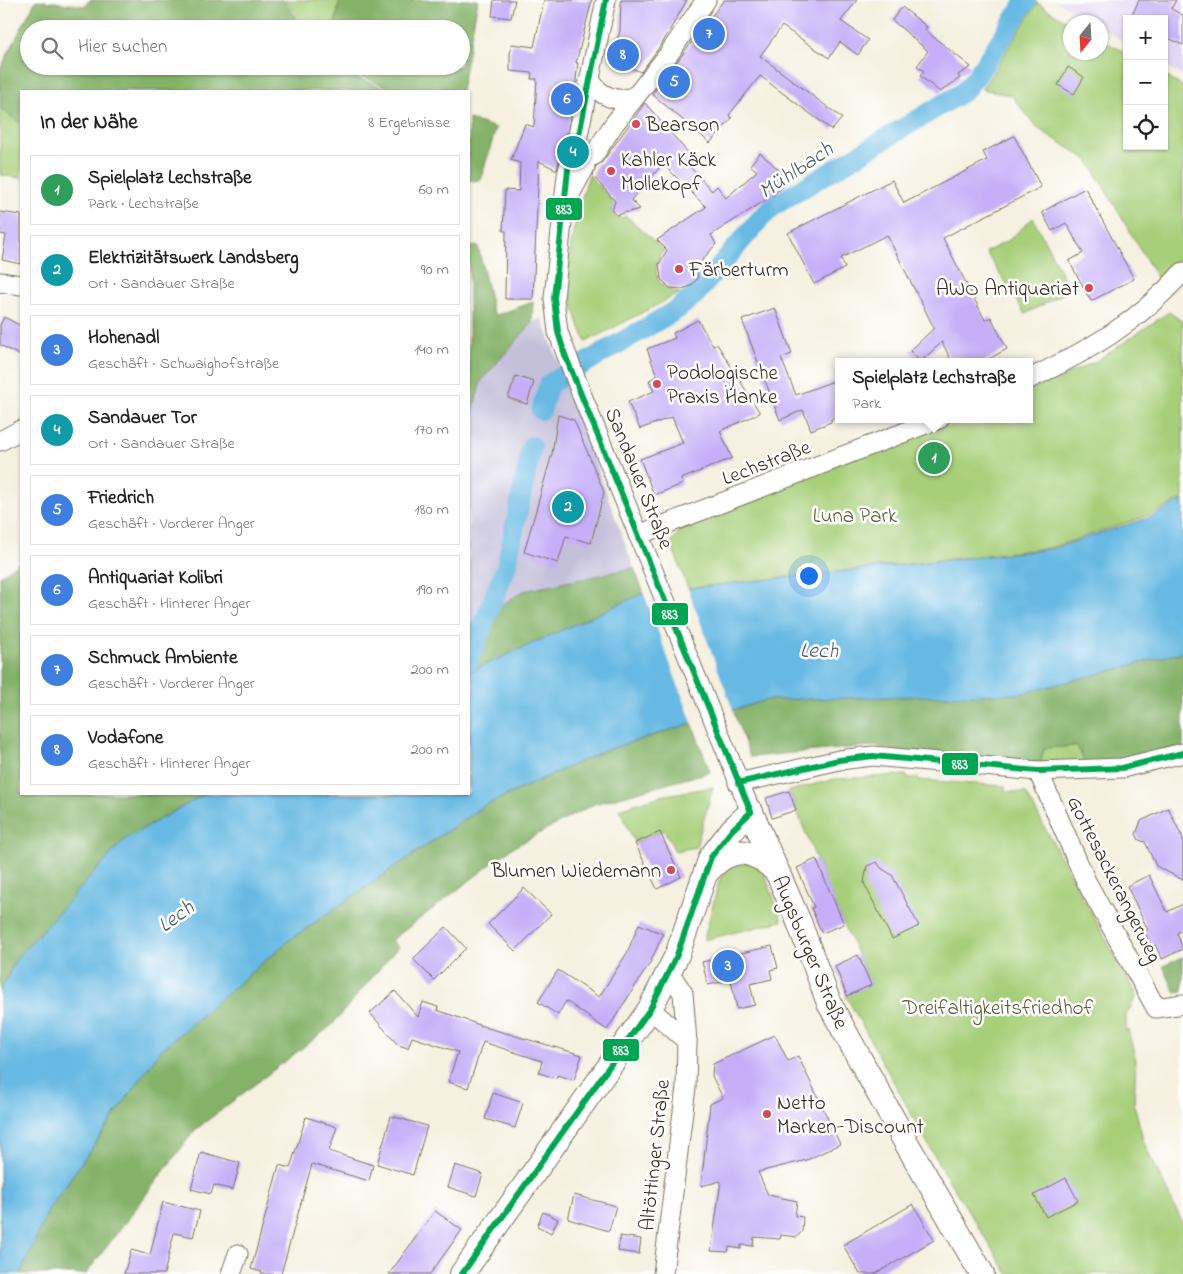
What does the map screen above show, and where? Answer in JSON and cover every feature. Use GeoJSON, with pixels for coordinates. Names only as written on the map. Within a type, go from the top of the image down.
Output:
{"type":"FeatureCollection","features":[{"type":"Feature","properties":{"kind":"street","name":"Sandauer Straße"},"geometry":{"type":"LineString","coordinates":[[606,0],[590,79],[581,152],[563,211],[554,298],[558,332],[582,398],[730,759]]}},
{"type":"Feature","properties":{"kind":"street"},"geometry":{"type":"LineString","coordinates":[[581,152],[636,96],[668,55],[706,0]]}},
{"type":"Feature","properties":{"kind":"street"},"geometry":{"type":"LineString","coordinates":[[590,79],[594,88],[610,97],[630,99],[636,96]]}},
{"type":"Feature","properties":{"kind":"street"},"geometry":{"type":"LineString","coordinates":[[1033,377],[1089,348],[1130,322],[1162,295],[1183,272]]}},
{"type":"Feature","properties":{"kind":"street"},"geometry":{"type":"LineString","coordinates":[[0,282],[20,285]]}},
{"type":"Feature","properties":{"kind":"street","name":"Lechstraße"},"geometry":{"type":"LineString","coordinates":[[638,535],[929,423]]}},
{"type":"Feature","properties":{"kind":"street"},"geometry":{"type":"LineString","coordinates":[[0,441],[20,431]]}},
{"type":"Feature","properties":{"kind":"street"},"geometry":{"type":"LineString","coordinates":[[738,782],[840,760],[872,756],[1038,771],[1122,768],[1183,753]]}},
{"type":"Feature","properties":{"kind":"street","name":"Augsburger Straße"},"geometry":{"type":"LineString","coordinates":[[730,759],[738,782],[799,922],[829,1003],[900,1132],[982,1274]]}},
{"type":"Feature","properties":{"kind":"street","name":"Gottesackerangerweg"},"geometry":{"type":"LineString","coordinates":[[1038,771],[1086,881],[1156,1008],[1183,1004]]}},
{"type":"Feature","properties":{"kind":"street"},"geometry":{"type":"LineString","coordinates":[[462,1274],[650,1008],[670,972],[711,857],[723,840],[751,812]]}},
{"type":"Feature","properties":{"kind":"street"},"geometry":{"type":"LineString","coordinates":[[704,875],[714,864],[740,851],[755,855],[778,873]]}},
{"type":"Feature","properties":{"kind":"street","name":"Altöttinger Straße"},"geometry":{"type":"LineString","coordinates":[[662,1274],[686,1087],[687,1042],[682,993],[670,972]]}},
{"type":"Feature","properties":{"kind":"street"},"geometry":{"type":"LineString","coordinates":[[650,1008],[687,1042]]}},
{"type":"Feature","properties":{"kind":"street"},"geometry":{"type":"LineString","coordinates":[[231,1274],[238,1254]]}},
{"type":"Feature","properties":{"kind":"shaded area"},"geometry":{"type":"Polygon","coordinates":[[[1055,0],[1183,0],[1183,76],[1168,67],[1168,15],[1123,15],[1123,41],[1108,31],[1108,15],[1080,15],[1055,0]]]}},
{"type":"Feature","properties":{"kind":"shaded area"},"geometry":{"type":"Polygon","coordinates":[[[542,318],[634,568],[524,591],[470,624],[470,420],[481,381],[532,323],[542,318]]]}},
{"type":"Feature","properties":{"kind":"green space"},"geometry":{"type":"Polygon","coordinates":[[[36,0],[84,6],[90,0],[283,0],[297,17],[296,20],[26,20],[36,0]]]}},
{"type":"Feature","properties":{"kind":"green space"},"geometry":{"type":"Polygon","coordinates":[[[285,0],[340,0],[336,20],[298,20],[300,17],[285,0]]]}},
{"type":"Feature","properties":{"kind":"green space"},"geometry":{"type":"Polygon","coordinates":[[[340,0],[478,0],[470,43],[470,20],[336,20],[340,0]]]}},
{"type":"Feature","properties":{"kind":"green space"},"geometry":{"type":"Polygon","coordinates":[[[1037,3],[1063,19],[1063,60],[1108,60],[1108,44],[1123,51],[1123,150],[1168,150],[1168,78],[1183,87],[1183,253],[1160,283],[1088,160],[1037,128],[1012,96],[982,89],[1037,3]]]}},
{"type":"Feature","properties":{"kind":"green space"},"geometry":{"type":"Polygon","coordinates":[[[20,31],[20,75],[351,75],[388,90],[20,90],[20,123],[0,108],[0,69],[20,31]]]}},
{"type":"Feature","properties":{"kind":"green space"},"geometry":{"type":"Polygon","coordinates":[[[357,75],[464,75],[461,90],[395,90],[357,75]]]}},
{"type":"Feature","properties":{"kind":"green space"},"geometry":{"type":"Polygon","coordinates":[[[0,108],[20,123],[20,178],[0,175],[0,108]]]}},
{"type":"Feature","properties":{"kind":"green space"},"geometry":{"type":"Polygon","coordinates":[[[470,119],[496,128],[481,179],[470,180],[470,119]]]}},
{"type":"Feature","properties":{"kind":"green space"},"geometry":{"type":"Polygon","coordinates":[[[589,175],[613,202],[611,211],[614,216],[622,218],[626,216],[664,250],[657,263],[657,277],[666,287],[680,293],[586,342],[577,319],[572,298],[569,258],[576,219],[589,175]]]}},
{"type":"Feature","properties":{"kind":"green space"},"geometry":{"type":"Polygon","coordinates":[[[1033,218],[1070,290],[1025,314],[986,252],[1009,240],[1033,218]]]}},
{"type":"Feature","properties":{"kind":"green space"},"geometry":{"type":"Polygon","coordinates":[[[478,246],[493,313],[497,315],[533,302],[532,323],[481,381],[470,420],[470,247],[478,246]]]}},
{"type":"Feature","properties":{"kind":"green space","name":"Luna Park"},"geometry":{"type":"Polygon","coordinates":[[[1169,312],[1183,322],[1183,499],[1150,515],[1050,548],[688,588],[671,543],[681,529],[708,514],[944,423],[1033,423],[1033,389],[1095,362],[1169,312]]]}},
{"type":"Feature","properties":{"kind":"green space"},"geometry":{"type":"Polygon","coordinates":[[[20,562],[20,795],[203,795],[125,839],[16,959],[0,992],[0,576],[20,562]]]}},
{"type":"Feature","properties":{"kind":"green space"},"geometry":{"type":"Polygon","coordinates":[[[634,568],[644,593],[470,672],[470,624],[524,591],[634,568]]]}},
{"type":"Feature","properties":{"kind":"green space"},"geometry":{"type":"Polygon","coordinates":[[[1183,652],[1183,747],[1087,766],[1077,746],[1044,748],[1040,766],[931,758],[872,746],[750,757],[733,710],[766,700],[1020,694],[1183,652]]]}},
{"type":"Feature","properties":{"kind":"green space"},"geometry":{"type":"Polygon","coordinates":[[[692,723],[710,772],[594,804],[512,848],[392,940],[398,947],[331,1026],[195,1130],[86,1274],[20,1274],[49,1209],[160,1051],[288,941],[484,806],[603,751],[692,723]]]}},
{"type":"Feature","properties":{"kind":"green space"},"geometry":{"type":"Polygon","coordinates":[[[1078,746],[1087,766],[1040,766],[1044,748],[1078,746]]]}},
{"type":"Feature","properties":{"kind":"green space","name":"Dreifaltigkeitsfriedhof"},"geometry":{"type":"Polygon","coordinates":[[[906,775],[907,778],[918,778],[918,780],[1005,786],[1005,791],[1026,793],[1137,996],[1126,1015],[1126,1032],[1128,1030],[1136,1060],[1134,1104],[1144,1143],[1183,1224],[1183,1274],[1008,1274],[943,1171],[846,996],[871,985],[827,886],[789,791],[835,779],[906,775]]]}},
{"type":"Feature","properties":{"kind":"green space"},"geometry":{"type":"Polygon","coordinates":[[[713,787],[696,847],[675,851],[664,830],[635,843],[619,809],[660,796],[713,787]]]}},
{"type":"Feature","properties":{"kind":"green space"},"geometry":{"type":"Polygon","coordinates":[[[729,859],[762,866],[782,921],[704,940],[718,885],[729,859]]]}},
{"type":"Feature","properties":{"kind":"green space"},"geometry":{"type":"Polygon","coordinates":[[[1183,957],[1183,991],[1175,992],[1163,966],[1183,957]]]}},
{"type":"Feature","properties":{"kind":"water","name":"Lech"},"geometry":{"type":"Polygon","coordinates":[[[1183,500],[1183,652],[1020,694],[766,700],[603,751],[483,806],[288,941],[160,1051],[49,1209],[20,1274],[0,1274],[0,992],[16,959],[125,839],[203,795],[470,795],[470,672],[644,593],[1051,549],[1151,517],[1183,500]]]}},
{"type":"Feature","properties":{"kind":"pier"},"geometry":{"type":"Polygon","coordinates":[[[687,586],[734,713],[693,725],[643,591],[687,586]]]}},
{"type":"Feature","properties":{"kind":"building"},"geometry":{"type":"Polygon","coordinates":[[[494,0],[515,0],[511,18],[492,16],[494,0]]]}},
{"type":"Feature","properties":{"kind":"building"},"geometry":{"type":"Polygon","coordinates":[[[544,0],[592,0],[576,63],[578,63],[574,97],[565,143],[566,150],[560,157],[557,170],[539,161],[533,299],[505,299],[506,231],[503,231],[505,190],[519,191],[520,163],[511,160],[525,124],[534,127],[537,79],[531,79],[532,73],[510,71],[510,54],[512,44],[534,47],[544,0]]]}},
{"type":"Feature","properties":{"kind":"building"},"geometry":{"type":"Polygon","coordinates":[[[621,0],[687,0],[663,42],[641,72],[611,60],[620,31],[621,0]]]}},
{"type":"Feature","properties":{"kind":"building"},"geometry":{"type":"Polygon","coordinates":[[[724,0],[857,0],[841,21],[868,40],[858,55],[840,42],[829,58],[782,26],[760,56],[842,118],[832,130],[760,76],[729,115],[732,118],[710,143],[652,94],[724,0]]]}},
{"type":"Feature","properties":{"kind":"building"},"geometry":{"type":"Polygon","coordinates":[[[1139,0],[1176,0],[1171,9],[1183,15],[1183,45],[1168,38],[1168,15],[1132,15],[1139,0]]]}},
{"type":"Feature","properties":{"kind":"building"},"geometry":{"type":"Polygon","coordinates":[[[902,7],[927,27],[925,30],[971,67],[958,75],[960,78],[940,92],[920,76],[924,71],[917,66],[928,51],[892,20],[902,7]]]}},
{"type":"Feature","properties":{"kind":"building"},"geometry":{"type":"Polygon","coordinates":[[[1068,67],[1084,77],[1074,94],[1058,85],[1068,67]]]}},
{"type":"Feature","properties":{"kind":"building"},"geometry":{"type":"Polygon","coordinates":[[[645,103],[696,162],[691,168],[712,191],[717,186],[726,198],[757,171],[750,165],[760,153],[791,180],[772,196],[711,235],[716,244],[699,264],[697,279],[691,286],[682,289],[670,288],[661,279],[659,264],[667,250],[657,240],[706,207],[663,164],[631,200],[640,209],[617,215],[612,211],[615,201],[593,176],[596,166],[602,162],[645,103]]]}},
{"type":"Feature","properties":{"kind":"building"},"geometry":{"type":"Polygon","coordinates":[[[1014,136],[1041,187],[943,238],[985,320],[991,317],[1007,349],[990,358],[950,358],[942,342],[924,358],[916,358],[910,351],[934,328],[887,235],[841,258],[845,268],[814,284],[788,233],[892,180],[904,203],[987,160],[983,152],[1014,136]]]}},
{"type":"Feature","properties":{"kind":"building"},"geometry":{"type":"Polygon","coordinates":[[[1085,188],[1134,279],[1091,301],[1069,261],[1083,253],[1066,223],[1052,231],[1042,212],[1085,188]]]}},
{"type":"Feature","properties":{"kind":"building"},"geometry":{"type":"Polygon","coordinates":[[[0,212],[20,215],[20,264],[2,260],[6,235],[0,234],[0,212]]]}},
{"type":"Feature","properties":{"kind":"building"},"geometry":{"type":"Polygon","coordinates":[[[775,308],[792,354],[781,358],[796,395],[835,380],[835,417],[831,419],[831,422],[811,430],[803,410],[780,420],[742,320],[775,308]]]}},
{"type":"Feature","properties":{"kind":"building"},"geometry":{"type":"Polygon","coordinates":[[[4,317],[20,325],[20,355],[0,345],[0,325],[4,317]]]}},
{"type":"Feature","properties":{"kind":"building"},"geometry":{"type":"Polygon","coordinates":[[[698,320],[713,346],[717,344],[760,413],[720,431],[732,458],[681,479],[683,484],[654,495],[640,459],[683,443],[672,417],[640,429],[628,402],[654,391],[649,380],[657,376],[647,349],[675,338],[673,333],[698,320]]]}},
{"type":"Feature","properties":{"kind":"building"},"geometry":{"type":"Polygon","coordinates":[[[516,376],[534,382],[527,404],[508,398],[516,376]]]}},
{"type":"Feature","properties":{"kind":"building"},"geometry":{"type":"Polygon","coordinates":[[[558,415],[574,420],[604,492],[591,543],[566,536],[558,563],[524,552],[552,454],[558,415]]]}},
{"type":"Feature","properties":{"kind":"building"},"geometry":{"type":"Polygon","coordinates":[[[789,791],[796,810],[772,818],[766,798],[789,791]]]}},
{"type":"Feature","properties":{"kind":"building"},"geometry":{"type":"Polygon","coordinates":[[[1168,808],[1183,838],[1183,880],[1156,866],[1145,842],[1139,840],[1136,834],[1141,821],[1168,808]]]}},
{"type":"Feature","properties":{"kind":"building"},"geometry":{"type":"Polygon","coordinates":[[[660,832],[681,877],[657,889],[635,843],[660,832]]]}},
{"type":"Feature","properties":{"kind":"building"},"geometry":{"type":"Polygon","coordinates":[[[816,859],[844,924],[822,933],[811,908],[814,907],[797,868],[816,859]]]}},
{"type":"Feature","properties":{"kind":"building"},"geometry":{"type":"Polygon","coordinates":[[[877,862],[881,868],[892,875],[919,926],[892,939],[864,883],[867,866],[877,862]]]}},
{"type":"Feature","properties":{"kind":"building"},"geometry":{"type":"Polygon","coordinates":[[[1149,875],[1167,912],[1183,904],[1183,930],[1177,933],[1183,949],[1162,959],[1155,945],[1151,947],[1145,932],[1148,930],[1127,886],[1149,875]]]}},
{"type":"Feature","properties":{"kind":"building"},"geometry":{"type":"Polygon","coordinates":[[[524,888],[551,914],[515,951],[488,924],[524,888]]]}},
{"type":"Feature","properties":{"kind":"building"},"geometry":{"type":"Polygon","coordinates":[[[639,924],[663,934],[650,963],[607,1030],[566,1001],[558,1015],[538,1002],[558,970],[599,997],[627,953],[639,924]]]}},
{"type":"Feature","properties":{"kind":"building"},"geometry":{"type":"Polygon","coordinates":[[[446,927],[466,948],[434,980],[413,959],[446,927]]]}},
{"type":"Feature","properties":{"kind":"building"},"geometry":{"type":"Polygon","coordinates":[[[772,946],[778,968],[770,970],[772,979],[750,984],[755,1005],[737,1009],[731,980],[708,985],[702,962],[772,946]]]}},
{"type":"Feature","properties":{"kind":"building"},"geometry":{"type":"Polygon","coordinates":[[[858,955],[871,985],[847,996],[835,966],[858,955]]]}},
{"type":"Feature","properties":{"kind":"building"},"geometry":{"type":"Polygon","coordinates":[[[395,991],[418,1017],[423,1002],[438,1007],[437,1010],[488,1028],[582,1055],[574,1080],[557,1075],[556,1078],[539,1073],[542,1061],[483,1042],[468,1088],[448,1082],[458,1052],[412,1037],[408,1048],[398,1045],[370,1013],[395,991]]]}},
{"type":"Feature","properties":{"kind":"building","name":"Netto Marken-Discount"},"geometry":{"type":"Polygon","coordinates":[[[775,1035],[788,1061],[798,1056],[840,1144],[807,1160],[758,1172],[768,1195],[797,1201],[795,1216],[803,1217],[802,1231],[797,1237],[781,1235],[780,1239],[754,1237],[753,1246],[741,1245],[741,1249],[729,1247],[728,1252],[711,1251],[721,1181],[701,1186],[710,1104],[723,1098],[712,1076],[713,1064],[775,1035]]]}},
{"type":"Feature","properties":{"kind":"building"},"geometry":{"type":"Polygon","coordinates":[[[493,1093],[523,1103],[515,1128],[485,1119],[493,1093]]]}},
{"type":"Feature","properties":{"kind":"building"},"geometry":{"type":"Polygon","coordinates":[[[391,1116],[427,1126],[413,1175],[377,1164],[391,1116]]]}},
{"type":"Feature","properties":{"kind":"building"},"geometry":{"type":"Polygon","coordinates":[[[306,1117],[337,1127],[329,1151],[373,1165],[369,1181],[312,1164],[281,1274],[261,1274],[262,1272],[251,1269],[279,1165],[290,1168],[306,1117]]]}},
{"type":"Feature","properties":{"kind":"building"},"geometry":{"type":"Polygon","coordinates":[[[201,1152],[240,1163],[233,1190],[214,1185],[211,1194],[191,1189],[201,1152]]]}},
{"type":"Feature","properties":{"kind":"building"},"geometry":{"type":"Polygon","coordinates":[[[455,1165],[483,1174],[476,1196],[448,1187],[455,1165]]]}},
{"type":"Feature","properties":{"kind":"building"},"geometry":{"type":"Polygon","coordinates":[[[1066,1178],[1078,1201],[1046,1217],[1034,1195],[1066,1178]]]}},
{"type":"Feature","properties":{"kind":"building"},"geometry":{"type":"Polygon","coordinates":[[[574,1195],[616,1206],[609,1231],[568,1219],[574,1195]]]}},
{"type":"Feature","properties":{"kind":"building"},"geometry":{"type":"Polygon","coordinates":[[[163,1202],[200,1211],[193,1237],[174,1233],[164,1274],[124,1274],[131,1250],[150,1255],[163,1202]]]}},
{"type":"Feature","properties":{"kind":"building"},"geometry":{"type":"Polygon","coordinates":[[[913,1204],[934,1240],[875,1274],[860,1274],[843,1245],[913,1204]]]}},
{"type":"Feature","properties":{"kind":"building"},"geometry":{"type":"Polygon","coordinates":[[[435,1211],[462,1230],[430,1274],[389,1274],[435,1211]]]}},
{"type":"Feature","properties":{"kind":"building"},"geometry":{"type":"Polygon","coordinates":[[[543,1212],[558,1219],[551,1233],[537,1226],[543,1212]]]}},
{"type":"Feature","properties":{"kind":"building"},"geometry":{"type":"Polygon","coordinates":[[[620,1236],[641,1239],[639,1254],[618,1251],[620,1236]]]}},
{"type":"Feature","properties":{"kind":"waterway","name":"Mühlbach"},"geometry":{"type":"LineString","coordinates":[[541,410],[549,384],[678,309],[697,293],[760,219],[775,205],[963,92],[976,77],[1027,0]]}},
{"type":"Feature","properties":{"kind":"waterway","name":"Mühlbach"},"geometry":{"type":"LineString","coordinates":[[470,657],[506,567],[532,446]]}},
{"type":"Feature","properties":{"kind":"transit line","name":"883"},"geometry":{"type":"LineString","coordinates":[[606,0],[580,130],[568,170],[554,298],[558,332],[565,355],[751,812]]}},
{"type":"Feature","properties":{"kind":"transit line","name":"883"},"geometry":{"type":"LineString","coordinates":[[738,783],[839,760],[873,756],[1038,771],[1122,768],[1183,753]]}},
{"type":"Feature","properties":{"kind":"transit line","name":"883"},"geometry":{"type":"LineString","coordinates":[[462,1274],[650,1009],[677,955],[711,857],[732,830],[751,812]]}},
{"type":"Feature","properties":{"kind":"place","name":"Schmuck Ambiente"},"geometry":{"type":"Point","coordinates":[709,34]}},
{"type":"Feature","properties":{"kind":"place","name":"Vodafone"},"geometry":{"type":"Point","coordinates":[623,55]}},
{"type":"Feature","properties":{"kind":"place","name":"Friedrich"},"geometry":{"type":"Point","coordinates":[674,82]}},
{"type":"Feature","properties":{"kind":"place","name":"Antiquariat Kolibri"},"geometry":{"type":"Point","coordinates":[567,99]}},
{"type":"Feature","properties":{"kind":"place","name":"Bearson"},"geometry":{"type":"Point","coordinates":[636,124]}},
{"type":"Feature","properties":{"kind":"place","name":"Sandauer Tor"},"geometry":{"type":"Point","coordinates":[573,152]}},
{"type":"Feature","properties":{"kind":"place","name":"Kahler Käck Mollekopf"},"geometry":{"type":"Point","coordinates":[611,171]}},
{"type":"Feature","properties":{"kind":"place","name":"Färberturm"},"geometry":{"type":"Point","coordinates":[679,269]}},
{"type":"Feature","properties":{"kind":"place","name":"AWO Antiquariat"},"geometry":{"type":"Point","coordinates":[1089,288]}},
{"type":"Feature","properties":{"kind":"place","name":"Podologische Praxis Hanke"},"geometry":{"type":"Point","coordinates":[657,384]}},
{"type":"Feature","properties":{"kind":"place","name":"Spielplatz Lechstraße"},"geometry":{"type":"Point","coordinates":[934,458]}},
{"type":"Feature","properties":{"kind":"place","name":"Elektrizitätswerk Landsberg"},"geometry":{"type":"Point","coordinates":[568,507]}},
{"type":"Feature","properties":{"kind":"place","name":"Blumen Wiedemann"},"geometry":{"type":"Point","coordinates":[671,870]}},
{"type":"Feature","properties":{"kind":"place","name":"Hohenadl"},"geometry":{"type":"Point","coordinates":[728,966]}},
{"type":"Feature","properties":{"kind":"place","name":"Netto Marken-Discount"},"geometry":{"type":"Point","coordinates":[767,1114]}}]}
